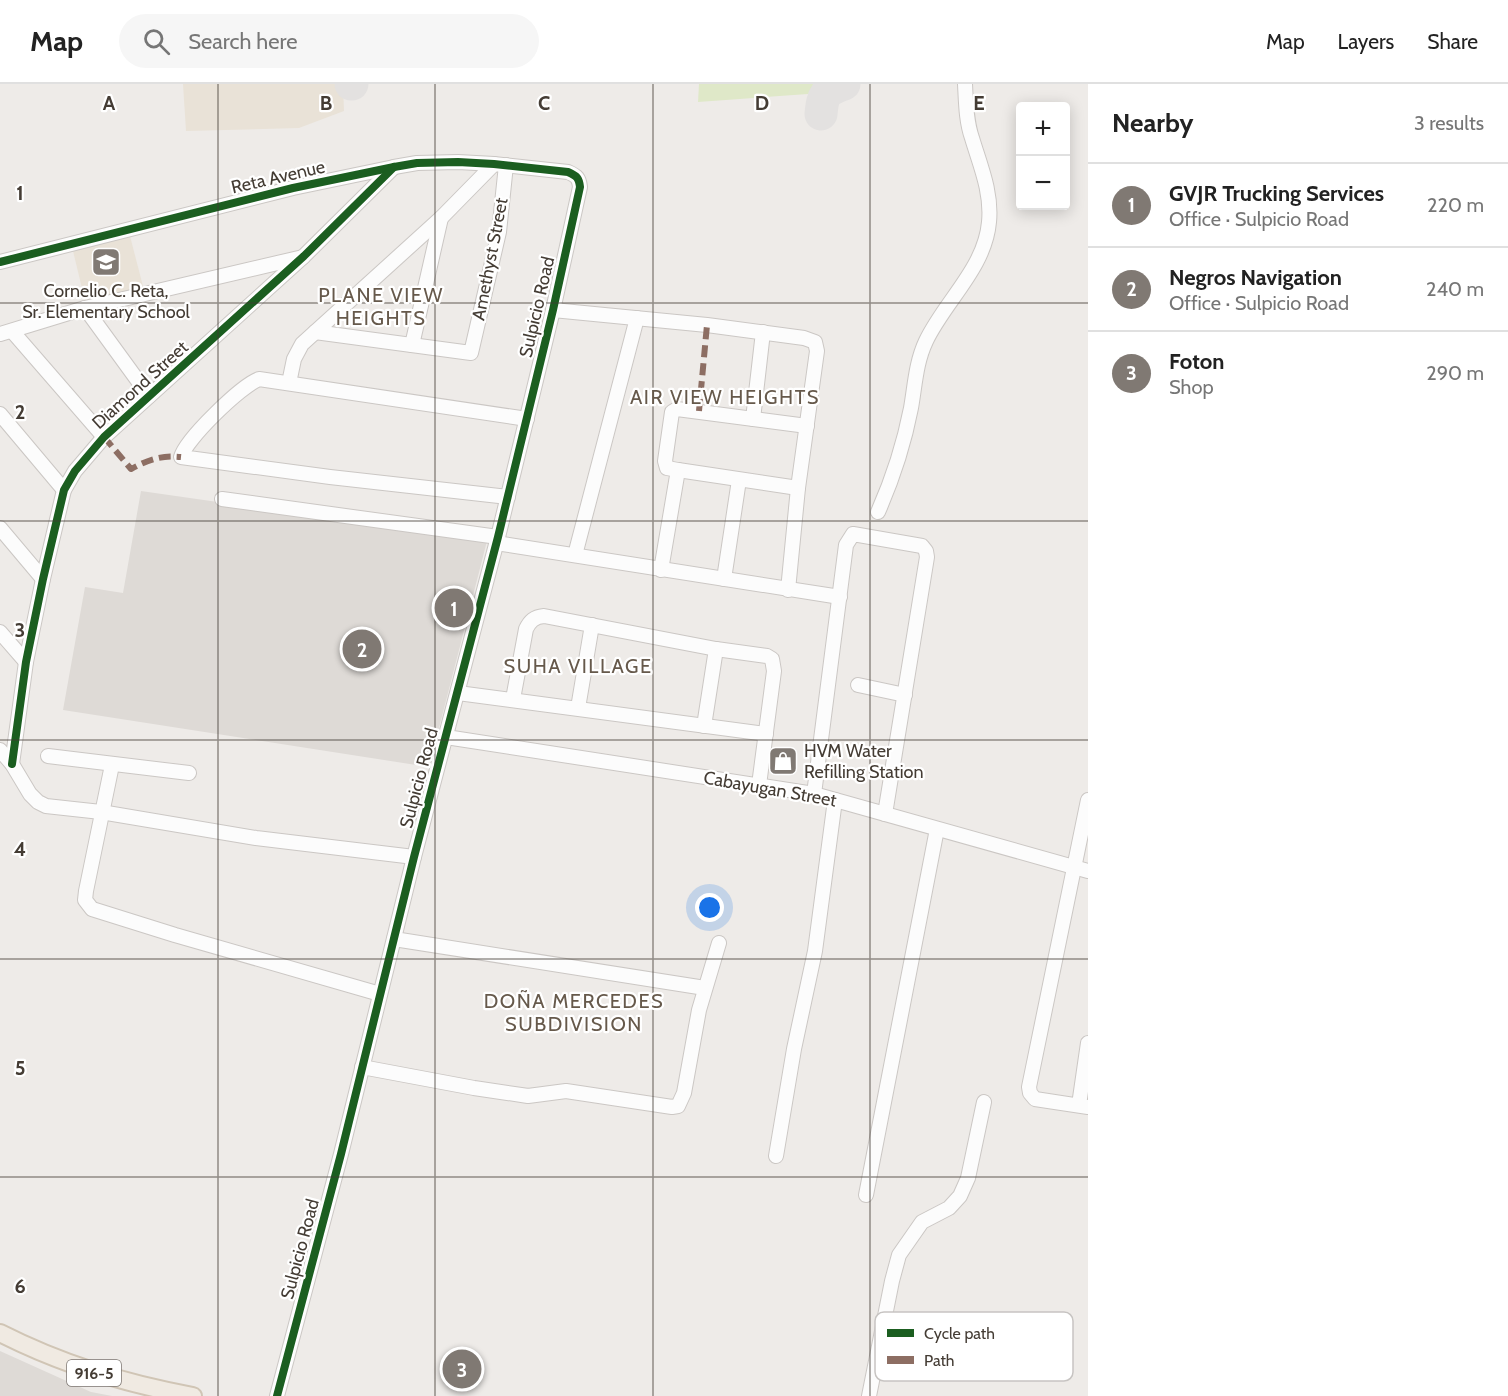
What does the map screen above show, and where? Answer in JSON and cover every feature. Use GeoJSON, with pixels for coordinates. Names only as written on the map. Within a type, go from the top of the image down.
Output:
{"type":"FeatureCollection","features":[{"type":"Feature","properties":{"kind":"main road","name":"916-5"},"geometry":{"type":"LineString","coordinates":[[0,1333],[96,1373],[144,1387],[193,1396]]}},
{"type":"Feature","properties":{"kind":"street"},"geometry":{"type":"LineString","coordinates":[[878,512],[903,442],[920,356],[932,330],[975,265],[988,231],[989,205],[984,172],[968,124],[965,84]]}},
{"type":"Feature","properties":{"kind":"street","name":"Reta Avenue"},"geometry":{"type":"LineString","coordinates":[[0,262],[293,188],[417,163],[500,164],[568,172]]}},
{"type":"Feature","properties":{"kind":"street"},"geometry":{"type":"LineString","coordinates":[[289,383],[297,350],[500,164]]}},
{"type":"Feature","properties":{"kind":"street","name":"Amethyst Street"},"geometry":{"type":"LineString","coordinates":[[411,345],[471,353],[499,232],[500,164]]}},
{"type":"Feature","properties":{"kind":"street","name":"Diamond Street"},"geometry":{"type":"LineString","coordinates":[[12,764],[26,662],[43,579],[64,490],[75,471],[104,437],[304,256],[394,167]]}},
{"type":"Feature","properties":{"kind":"street","name":"Sulpicio Road"},"geometry":{"type":"LineString","coordinates":[[277,1396],[508,497],[553,310],[580,187],[577,176],[568,172]]}},
{"type":"Feature","properties":{"kind":"street"},"geometry":{"type":"LineString","coordinates":[[315,332],[411,345],[441,218]]}},
{"type":"Feature","properties":{"kind":"street"},"geometry":{"type":"LineString","coordinates":[[104,437],[6,333],[85,309],[304,256]]}},
{"type":"Feature","properties":{"kind":"street"},"geometry":{"type":"LineString","coordinates":[[85,309],[149,396]]}},
{"type":"Feature","properties":{"kind":"street"},"geometry":{"type":"LineString","coordinates":[[553,310],[763,332],[804,338],[815,342],[817,346],[798,488],[788,590]]}},
{"type":"Feature","properties":{"kind":"street"},"geometry":{"type":"LineString","coordinates":[[574,555],[637,318]]}},
{"type":"Feature","properties":{"kind":"street"},"geometry":{"type":"LineString","coordinates":[[753,419],[763,332]]}},
{"type":"Feature","properties":{"kind":"street"},"geometry":{"type":"LineString","coordinates":[[508,497],[180,456],[190,439],[253,381],[259,379],[527,419]]}},
{"type":"Feature","properties":{"kind":"street"},"geometry":{"type":"LineString","coordinates":[[798,488],[667,468],[665,461],[672,412],[682,409],[807,426]]}},
{"type":"Feature","properties":{"kind":"street"},"geometry":{"type":"LineString","coordinates":[[0,414],[64,490]]}},
{"type":"Feature","properties":{"kind":"street"},"geometry":{"type":"LineString","coordinates":[[661,570],[678,470]]}},
{"type":"Feature","properties":{"kind":"street"},"geometry":{"type":"LineString","coordinates":[[724,579],[739,480]]}},
{"type":"Feature","properties":{"kind":"street"},"geometry":{"type":"LineString","coordinates":[[222,499],[497,540],[661,570],[840,597]]}},
{"type":"Feature","properties":{"kind":"street"},"geometry":{"type":"LineString","coordinates":[[0,528],[43,579]]}},
{"type":"Feature","properties":{"kind":"street"},"geometry":{"type":"LineString","coordinates":[[814,794],[846,545],[853,534],[922,546],[927,557],[885,814]]}},
{"type":"Feature","properties":{"kind":"street"},"geometry":{"type":"LineString","coordinates":[[513,699],[526,629],[533,619],[544,616],[716,649],[767,656],[772,659],[774,671],[759,785]]}},
{"type":"Feature","properties":{"kind":"street"},"geometry":{"type":"LineString","coordinates":[[578,708],[592,625]]}},
{"type":"Feature","properties":{"kind":"street"},"geometry":{"type":"LineString","coordinates":[[0,632],[26,662]]}},
{"type":"Feature","properties":{"kind":"street"},"geometry":{"type":"LineString","coordinates":[[704,726],[716,649]]}},
{"type":"Feature","properties":{"kind":"street"},"geometry":{"type":"LineString","coordinates":[[858,685],[905,695]]}},
{"type":"Feature","properties":{"kind":"street"},"geometry":{"type":"LineString","coordinates":[[458,693],[766,734]]}},
{"type":"Feature","properties":{"kind":"street","name":"Cabayugan Street"},"geometry":{"type":"LineString","coordinates":[[446,736],[814,794],[1088,871]]}},
{"type":"Feature","properties":{"kind":"street"},"geometry":{"type":"LineString","coordinates":[[0,750],[38,802],[54,808],[101,812],[256,838],[414,857]]}},
{"type":"Feature","properties":{"kind":"street"},"geometry":{"type":"LineString","coordinates":[[48,756],[189,773]]}},
{"type":"Feature","properties":{"kind":"street"},"geometry":{"type":"LineString","coordinates":[[112,765],[85,900],[92,909],[380,994]]}},
{"type":"Feature","properties":{"kind":"street"},"geometry":{"type":"LineString","coordinates":[[776,1156],[790,1071],[815,951],[835,800]]}},
{"type":"Feature","properties":{"kind":"street"},"geometry":{"type":"LineString","coordinates":[[1088,800],[1029,1087],[1030,1094],[1035,1099],[1083,1106],[1088,1043]]}},
{"type":"Feature","properties":{"kind":"street"},"geometry":{"type":"LineString","coordinates":[[866,1195],[937,829]]}},
{"type":"Feature","properties":{"kind":"street"},"geometry":{"type":"LineString","coordinates":[[394,939],[705,988]]}},
{"type":"Feature","properties":{"kind":"street"},"geometry":{"type":"LineString","coordinates":[[362,1067],[474,1089],[528,1096],[566,1091],[678,1106],[684,1093],[705,988],[719,943]]}},
{"type":"Feature","properties":{"kind":"street"},"geometry":{"type":"LineString","coordinates":[[886,1312],[899,1255],[922,1222],[949,1208],[960,1196],[968,1178],[984,1102]]}},
{"type":"Feature","properties":{"kind":"street"},"geometry":{"type":"LineString","coordinates":[[869,1396],[875,1366]]}},
{"type":"Feature","properties":{"kind":"shaded area"},"geometry":{"type":"Polygon","coordinates":[[[183,84],[343,84],[344,111],[299,128],[186,131],[183,84]]]}},
{"type":"Feature","properties":{"kind":"shaded area","name":"Cornelio C. Reta, Sr. Elementary School"},"geometry":{"type":"Polygon","coordinates":[[[130,236],[144,290],[86,305],[73,251],[130,236]]]}},
{"type":"Feature","properties":{"kind":"shaded area"},"geometry":{"type":"Polygon","coordinates":[[[141,491],[487,541],[429,767],[63,710],[85,587],[123,593],[141,491]]]}},
{"type":"Feature","properties":{"kind":"shaded area"},"geometry":{"type":"Polygon","coordinates":[[[0,1351],[91,1392],[112,1396],[0,1396],[0,1351]]]}},
{"type":"Feature","properties":{"kind":"green space"},"geometry":{"type":"Polygon","coordinates":[[[699,84],[830,84],[822,93],[698,102],[699,84]]]}},
{"type":"Feature","properties":{"kind":"taxiway"},"geometry":{"type":"LineString","coordinates":[[821,114],[826,94],[844,84]]}},
{"type":"Feature","properties":{"kind":"marked path"},"geometry":{"type":"LineString","coordinates":[[699,411],[707,325]]}},
{"type":"Feature","properties":{"kind":"marked path"},"geometry":{"type":"LineString","coordinates":[[104,437],[131,469],[155,459],[181,457]]}},
{"type":"Feature","properties":{"kind":"cycle path"},"geometry":{"type":"LineString","coordinates":[[0,262],[293,188],[417,163],[494,164],[568,172],[579,181],[580,187],[553,310],[498,537],[277,1396]]}},
{"type":"Feature","properties":{"kind":"cycle path"},"geometry":{"type":"LineString","coordinates":[[12,764],[26,662],[43,579],[64,490],[75,471],[104,437],[304,256],[394,167]]}},
{"type":"Feature","properties":{"kind":"place","name":"Cornelio C. Reta, Sr. Elementary School"},"geometry":{"type":"Point","coordinates":[106,262]}},
{"type":"Feature","properties":{"kind":"place","name":"GVJR Trucking Services"},"geometry":{"type":"Point","coordinates":[454,608]}},
{"type":"Feature","properties":{"kind":"place","name":"Negros Navigation"},"geometry":{"type":"Point","coordinates":[362,649]}},
{"type":"Feature","properties":{"kind":"place","name":"HVM Water Refilling Station"},"geometry":{"type":"Point","coordinates":[783,761]}},
{"type":"Feature","properties":{"kind":"place","name":"Foton"},"geometry":{"type":"Point","coordinates":[462,1369]}},
{"type":"Feature","properties":{"kind":"district","name":"PLANE VIEW HEIGHTS"},"geometry":{"type":"Point","coordinates":[381,306]}},
{"type":"Feature","properties":{"kind":"district","name":"AIR VIEW HEIGHTS"},"geometry":{"type":"Point","coordinates":[725,397]}},
{"type":"Feature","properties":{"kind":"district","name":"SUHA VILLAGE"},"geometry":{"type":"Point","coordinates":[578,666]}},
{"type":"Feature","properties":{"kind":"district","name":"DOÑA MERCEDES SUBDIVISION"},"geometry":{"type":"Point","coordinates":[574,1012]}}]}
